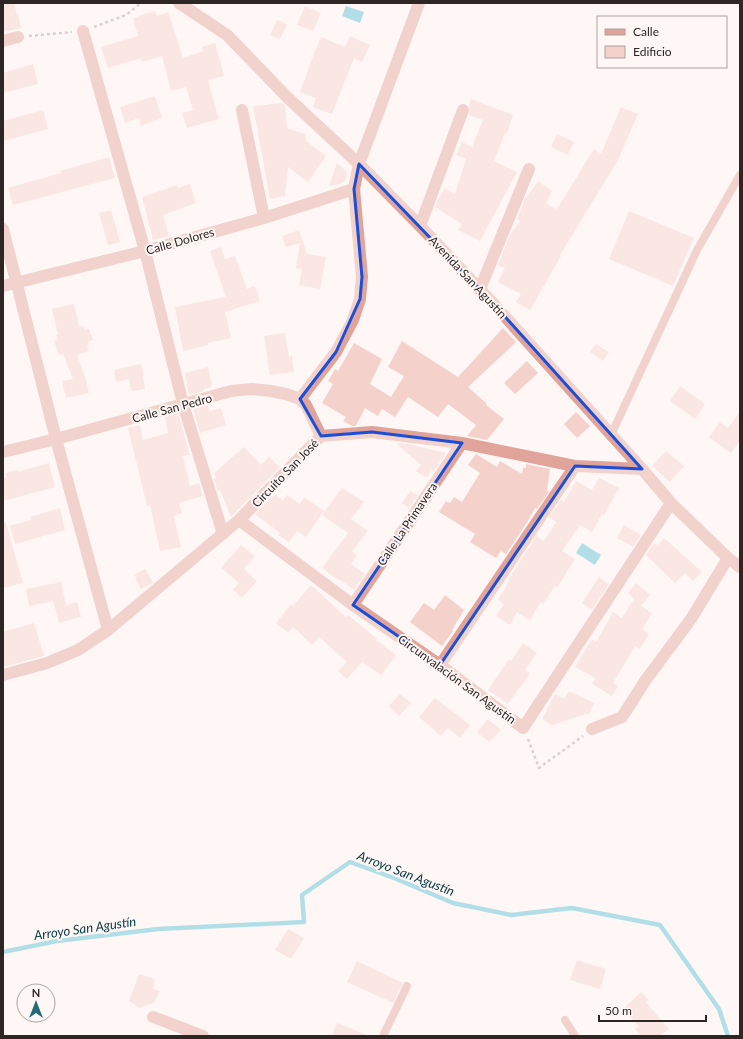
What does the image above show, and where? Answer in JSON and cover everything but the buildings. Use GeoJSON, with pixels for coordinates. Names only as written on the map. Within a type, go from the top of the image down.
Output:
{"type":"FeatureCollection","features":[{"type":"Feature","properties":{"kind":"street","name":"Avenida San Agustín"},"geometry":{"type":"LineString","coordinates":[[179,3],[227,35],[288,98],[359,164],[480,290],[671,503],[728,558],[740,567]]}},
{"type":"Feature","properties":{"kind":"street"},"geometry":{"type":"LineString","coordinates":[[321,436],[306,405],[300,399],[336,352],[353,320],[360,299],[362,277],[354,188],[359,164],[419,3]]}},
{"type":"Feature","properties":{"kind":"street"},"geometry":{"type":"LineString","coordinates":[[83,31],[145,251],[183,404],[223,534]]}},
{"type":"Feature","properties":{"kind":"street"},"geometry":{"type":"LineString","coordinates":[[3,41],[18,37]]}},
{"type":"Feature","properties":{"kind":"street"},"geometry":{"type":"LineString","coordinates":[[242,110],[264,218]]}},
{"type":"Feature","properties":{"kind":"street"},"geometry":{"type":"LineString","coordinates":[[420,226],[463,110]]}},
{"type":"Feature","properties":{"kind":"street"},"geometry":{"type":"LineString","coordinates":[[480,290],[529,169]]}},
{"type":"Feature","properties":{"kind":"street","name":"Calle Dolores"},"geometry":{"type":"LineString","coordinates":[[3,286],[145,251],[264,218],[354,188]]}},
{"type":"Feature","properties":{"kind":"street"},"geometry":{"type":"LineString","coordinates":[[3,229],[56,439],[108,630]]}},
{"type":"Feature","properties":{"kind":"street","name":"Calle San Pedro"},"geometry":{"type":"LineString","coordinates":[[3,452],[231,391],[252,389],[286,394],[300,399]]}},
{"type":"Feature","properties":{"kind":"street","name":"Circuito San José"},"geometry":{"type":"LineString","coordinates":[[3,675],[48,663],[78,650],[108,630],[239,520],[321,436],[372,432],[462,443],[575,466],[642,469]]}},
{"type":"Feature","properties":{"kind":"street","name":"Calle La Primavera"},"geometry":{"type":"LineString","coordinates":[[353,605],[462,443]]}},
{"type":"Feature","properties":{"kind":"street"},"geometry":{"type":"LineString","coordinates":[[440,665],[575,466]]}},
{"type":"Feature","properties":{"kind":"street"},"geometry":{"type":"LineString","coordinates":[[523,728],[671,503]]}},
{"type":"Feature","properties":{"kind":"street","name":"Circunvalación San Agustín"},"geometry":{"type":"LineString","coordinates":[[239,520],[353,605],[440,665],[523,728]]}},
{"type":"Feature","properties":{"kind":"street"},"geometry":{"type":"LineString","coordinates":[[592,729],[622,717],[645,681],[691,619],[728,558]]}},
{"type":"Feature","properties":{"kind":"street"},"geometry":{"type":"LineString","coordinates":[[153,1017],[203,1036]]}},
{"type":"Feature","properties":{"kind":"lane"},"geometry":{"type":"LineString","coordinates":[[611,435],[697,250],[740,175]]}},
{"type":"Feature","properties":{"kind":"lane"},"geometry":{"type":"LineString","coordinates":[[384,1036],[407,986]]}},
{"type":"Feature","properties":{"kind":"lane"},"geometry":{"type":"LineString","coordinates":[[566,1020],[575,1036]]}},
{"type":"Feature","properties":{"kind":"path"},"geometry":{"type":"LineString","coordinates":[[18,37],[83,31],[126,15],[141,3]]}},
{"type":"Feature","properties":{"kind":"path","name":"Circunvalación San Agustín"},"geometry":{"type":"LineString","coordinates":[[523,728],[539,768],[592,729]]}},
{"type":"Feature","properties":{"kind":"highlighted area"},"geometry":{"type":"Polygon","coordinates":[[[359,164],[491,301],[642,469],[575,466],[440,665],[353,605],[462,443],[372,432],[321,436],[300,399],[336,352],[360,299],[362,277],[354,189],[359,164]]]}},
{"type":"Feature","properties":{"kind":"water"},"geometry":{"type":"Polygon","coordinates":[[[346,6],[364,12],[360,23],[342,16],[346,6]]]}},
{"type":"Feature","properties":{"kind":"water"},"geometry":{"type":"Polygon","coordinates":[[[582,543],[601,555],[595,565],[576,553],[582,543]]]}},
{"type":"Feature","properties":{"kind":"waterway","name":"Arroyo San Agustín"},"geometry":{"type":"LineString","coordinates":[[3,952],[57,941],[158,929],[304,922],[302,895],[350,862],[394,878],[453,903],[511,915],[572,908],[660,925],[719,1009],[728,1036]]}}]}
